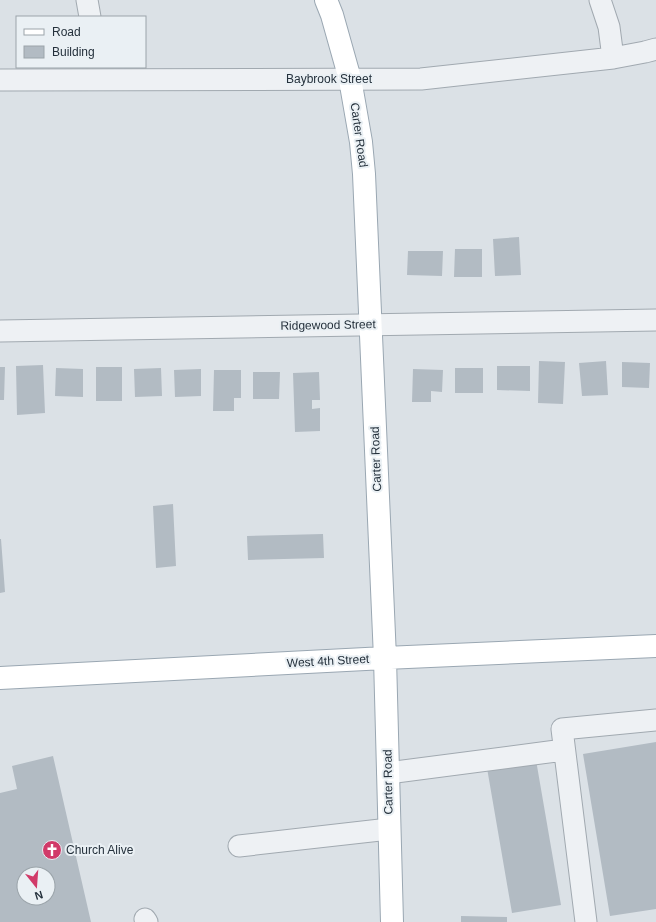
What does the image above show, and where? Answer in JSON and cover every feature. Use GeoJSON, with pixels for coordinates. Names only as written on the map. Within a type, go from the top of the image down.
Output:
{"type":"FeatureCollection","features":[{"type":"Feature","properties":{"kind":"main road","name":"Carter Road"},"geometry":{"type":"LineString","coordinates":[[326,0],[332,15],[350,79],[361,142],[364,174],[385,658],[392,922]]}},
{"type":"Feature","properties":{"kind":"main road","name":"West 4th Street"},"geometry":{"type":"LineString","coordinates":[[0,678],[385,658],[656,646]]}},
{"type":"Feature","properties":{"kind":"street"},"geometry":{"type":"LineString","coordinates":[[87,0],[90,16]]}},
{"type":"Feature","properties":{"kind":"street"},"geometry":{"type":"LineString","coordinates":[[600,0],[609,27],[613,58]]}},
{"type":"Feature","properties":{"kind":"street","name":"Baybrook Street"},"geometry":{"type":"LineString","coordinates":[[0,80],[93,73],[350,79],[420,79],[613,58],[656,49]]}},
{"type":"Feature","properties":{"kind":"street","name":"Ridgewood Street"},"geometry":{"type":"LineString","coordinates":[[0,331],[656,320]]}},
{"type":"Feature","properties":{"kind":"street"},"geometry":{"type":"LineString","coordinates":[[586,922],[562,729],[656,720]]}},
{"type":"Feature","properties":{"kind":"street"},"geometry":{"type":"LineString","coordinates":[[388,773],[564,750]]}},
{"type":"Feature","properties":{"kind":"street"},"geometry":{"type":"LineString","coordinates":[[239,846],[389,828]]}},
{"type":"Feature","properties":{"kind":"building"},"geometry":{"type":"Polygon","coordinates":[[[519,237],[521,275],[495,276],[493,239],[519,237]]]}},
{"type":"Feature","properties":{"kind":"building"},"geometry":{"type":"Polygon","coordinates":[[[455,249],[482,249],[482,277],[454,277],[455,249]]]}},
{"type":"Feature","properties":{"kind":"building"},"geometry":{"type":"Polygon","coordinates":[[[408,251],[443,251],[442,276],[407,275],[408,251]]]}},
{"type":"Feature","properties":{"kind":"building"},"geometry":{"type":"Polygon","coordinates":[[[539,361],[565,362],[563,404],[538,403],[539,361]]]}},
{"type":"Feature","properties":{"kind":"building"},"geometry":{"type":"Polygon","coordinates":[[[606,361],[608,395],[582,396],[579,363],[606,361]]]}},
{"type":"Feature","properties":{"kind":"building"},"geometry":{"type":"Polygon","coordinates":[[[622,362],[650,363],[649,388],[622,387],[622,362]]]}},
{"type":"Feature","properties":{"kind":"building"},"geometry":{"type":"Polygon","coordinates":[[[43,365],[45,413],[17,415],[16,366],[43,365]]]}},
{"type":"Feature","properties":{"kind":"building"},"geometry":{"type":"Polygon","coordinates":[[[497,366],[530,366],[530,391],[497,390],[497,366]]]}},
{"type":"Feature","properties":{"kind":"building"},"geometry":{"type":"Polygon","coordinates":[[[0,367],[5,367],[4,400],[0,400],[0,367]]]}},
{"type":"Feature","properties":{"kind":"building"},"geometry":{"type":"Polygon","coordinates":[[[96,367],[122,367],[122,401],[96,401],[96,367]]]}},
{"type":"Feature","properties":{"kind":"building"},"geometry":{"type":"Polygon","coordinates":[[[56,368],[83,369],[83,397],[55,396],[56,368]]]}},
{"type":"Feature","properties":{"kind":"building"},"geometry":{"type":"Polygon","coordinates":[[[161,368],[162,396],[135,397],[134,369],[161,368]]]}},
{"type":"Feature","properties":{"kind":"building"},"geometry":{"type":"Polygon","coordinates":[[[455,368],[483,368],[483,393],[455,393],[455,368]]]}},
{"type":"Feature","properties":{"kind":"building"},"geometry":{"type":"Polygon","coordinates":[[[201,369],[201,396],[175,397],[174,370],[201,369]]]}},
{"type":"Feature","properties":{"kind":"building"},"geometry":{"type":"Polygon","coordinates":[[[413,369],[443,370],[442,392],[431,391],[431,402],[412,402],[413,369]]]}},
{"type":"Feature","properties":{"kind":"building"},"geometry":{"type":"Polygon","coordinates":[[[214,370],[241,370],[241,398],[234,398],[234,411],[213,411],[214,370]]]}},
{"type":"Feature","properties":{"kind":"building"},"geometry":{"type":"Polygon","coordinates":[[[253,372],[280,372],[279,399],[253,399],[253,372]]]}},
{"type":"Feature","properties":{"kind":"building"},"geometry":{"type":"Polygon","coordinates":[[[319,372],[320,400],[312,400],[312,409],[320,408],[320,431],[295,432],[293,373],[319,372]]]}},
{"type":"Feature","properties":{"kind":"building"},"geometry":{"type":"Polygon","coordinates":[[[173,504],[176,566],[156,568],[153,506],[173,504]]]}},
{"type":"Feature","properties":{"kind":"building"},"geometry":{"type":"Polygon","coordinates":[[[323,534],[324,558],[248,560],[247,536],[323,534]]]}},
{"type":"Feature","properties":{"kind":"building"},"geometry":{"type":"Polygon","coordinates":[[[0,539],[5,592],[0,593],[0,539]]]}},
{"type":"Feature","properties":{"kind":"building"},"geometry":{"type":"Polygon","coordinates":[[[656,742],[656,909],[610,916],[583,754],[656,742]]]}},
{"type":"Feature","properties":{"kind":"building"},"geometry":{"type":"Polygon","coordinates":[[[53,756],[91,922],[0,922],[0,793],[17,789],[12,766],[53,756]]]}},
{"type":"Feature","properties":{"kind":"building"},"geometry":{"type":"Polygon","coordinates":[[[536,760],[561,905],[512,913],[487,768],[536,760]]]}},
{"type":"Feature","properties":{"kind":"building"},"geometry":{"type":"Polygon","coordinates":[[[461,916],[507,917],[507,922],[461,922],[461,916]]]}},
{"type":"Feature","properties":{"kind":"place","name":"Church Alive"},"geometry":{"type":"Point","coordinates":[52,850]}}]}
